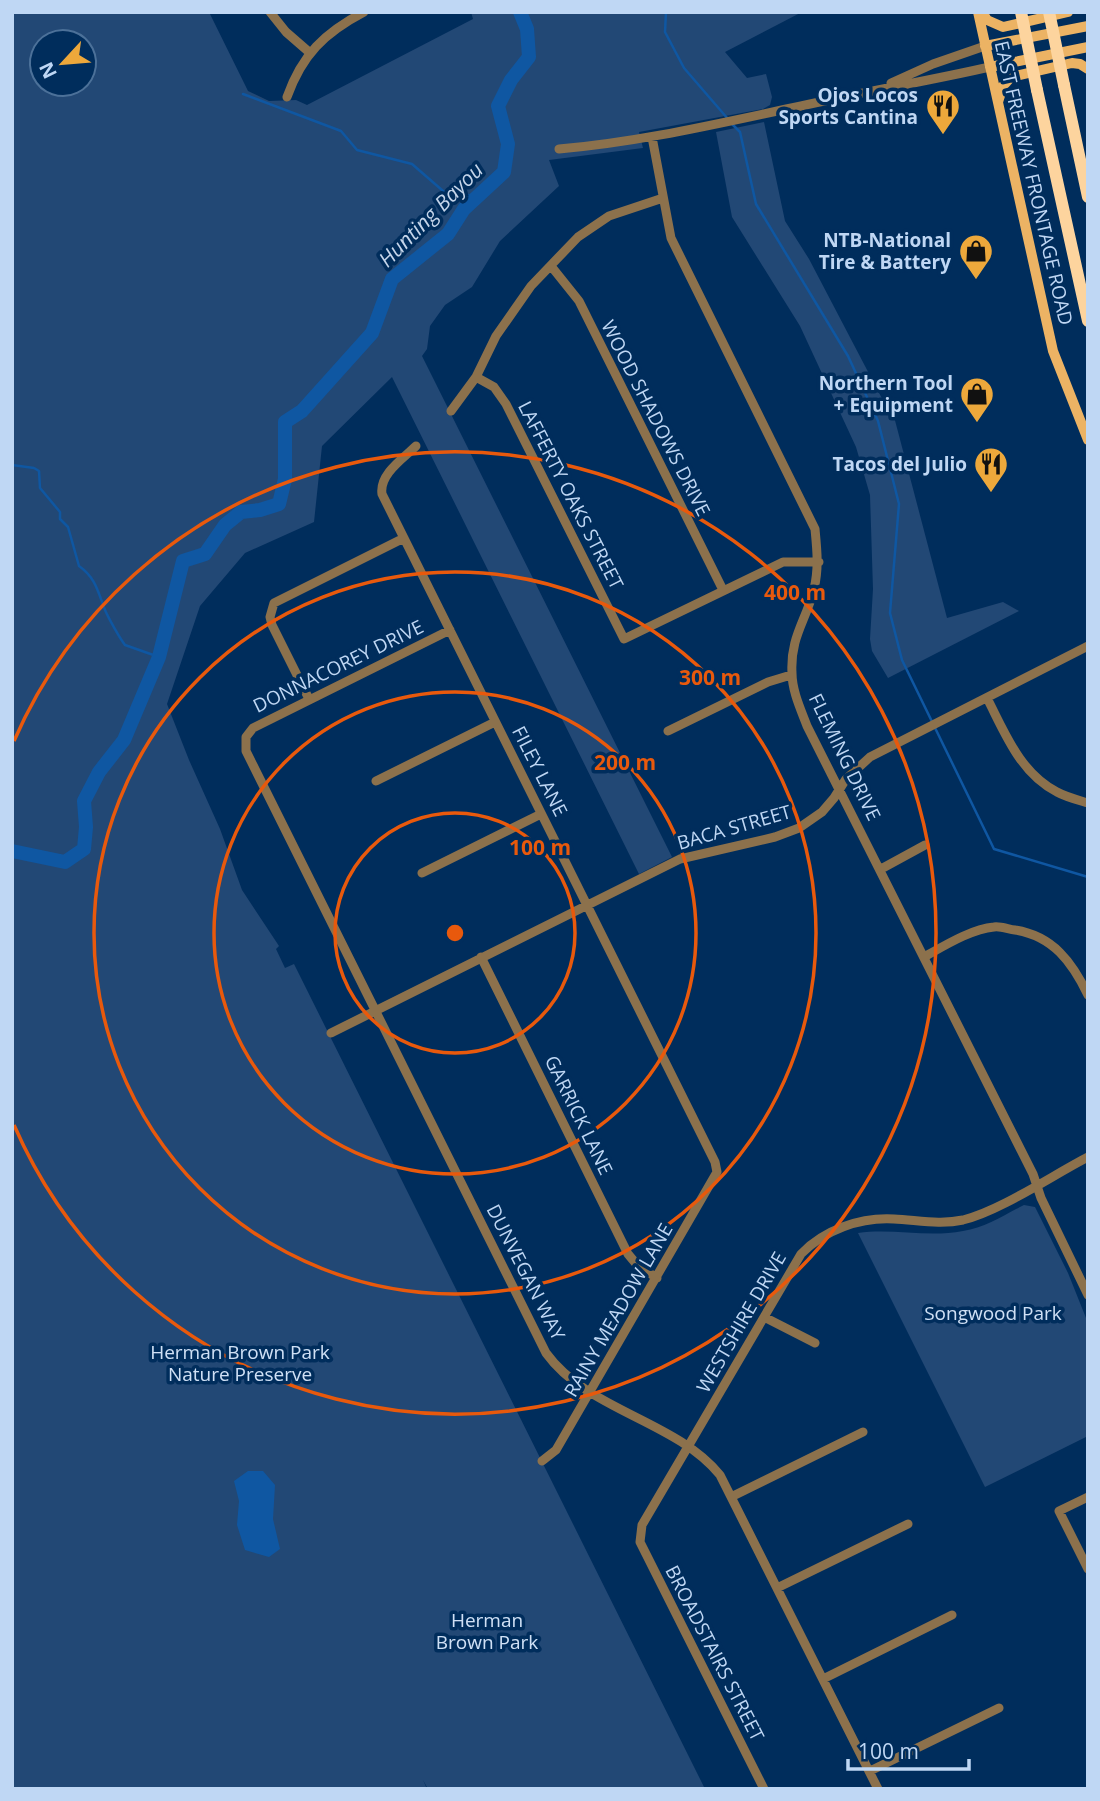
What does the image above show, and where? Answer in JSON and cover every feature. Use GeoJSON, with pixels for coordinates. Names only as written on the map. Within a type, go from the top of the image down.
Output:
{"type":"FeatureCollection","features":[{"type":"Feature","properties":{"kind":"highway"},"geometry":{"type":"LineString","coordinates":[[1021,12],[1088,321]]}},
{"type":"Feature","properties":{"kind":"highway"},"geometry":{"type":"LineString","coordinates":[[1049,12],[1088,197]]}},
{"type":"Feature","properties":{"kind":"main road"},"geometry":{"type":"LineString","coordinates":[[980,12],[987,20],[1003,27],[1068,12]]}},
{"type":"Feature","properties":{"kind":"main road","name":"EAST FREEWAY FRONTAGE ROAD"},"geometry":{"type":"LineString","coordinates":[[980,12],[985,46],[1053,351],[1088,440]]}},
{"type":"Feature","properties":{"kind":"main road"},"geometry":{"type":"LineString","coordinates":[[985,46],[1088,26]]}},
{"type":"Feature","properties":{"kind":"main road"},"geometry":{"type":"LineString","coordinates":[[990,67],[1088,47]]}},
{"type":"Feature","properties":{"kind":"main road"},"geometry":{"type":"LineString","coordinates":[[998,104],[1007,81],[1015,75],[1072,63],[1088,69]]}},
{"type":"Feature","properties":{"kind":"street"},"geometry":{"type":"LineString","coordinates":[[270,12],[286,32],[309,52]]}},
{"type":"Feature","properties":{"kind":"street"},"geometry":{"type":"LineString","coordinates":[[287,97],[309,52],[346,22],[364,12]]}},
{"type":"Feature","properties":{"kind":"street"},"geometry":{"type":"LineString","coordinates":[[876,89],[933,64],[985,46]]}},
{"type":"Feature","properties":{"kind":"street"},"geometry":{"type":"LineString","coordinates":[[559,149],[608,145],[715,126],[876,89],[990,67]]}},
{"type":"Feature","properties":{"kind":"street","name":"FLEMING DRIVE"},"geometry":{"type":"LineString","coordinates":[[652,137],[671,239],[815,529],[819,562],[814,591],[794,640],[791,675],[807,726],[881,869],[1037,1185],[1088,1295]]}},
{"type":"Feature","properties":{"kind":"street"},"geometry":{"type":"LineString","coordinates":[[451,411],[476,377],[496,336],[531,286],[578,237],[609,216],[663,198]]}},
{"type":"Feature","properties":{"kind":"street","name":"WOOD SHADOWS DRIVE"},"geometry":{"type":"LineString","coordinates":[[551,266],[579,301],[723,590]]}},
{"type":"Feature","properties":{"kind":"street","name":"LAFFERTY OAKS STREET"},"geometry":{"type":"LineString","coordinates":[[476,377],[494,387],[506,404],[624,639],[723,590]]}},
{"type":"Feature","properties":{"kind":"street","name":"FILEY LANE"},"geometry":{"type":"LineString","coordinates":[[416,446],[385,477],[381,487],[715,1162],[717,1172]]}},
{"type":"Feature","properties":{"kind":"street"},"geometry":{"type":"LineString","coordinates":[[309,699],[272,625],[270,617],[274,603],[404,538]]}},
{"type":"Feature","properties":{"kind":"street"},"geometry":{"type":"LineString","coordinates":[[723,590],[783,562],[819,562]]}},
{"type":"Feature","properties":{"kind":"street","name":"DONNACOREY DRIVE"},"geometry":{"type":"LineString","coordinates":[[246,737],[253,727],[450,630]]}},
{"type":"Feature","properties":{"kind":"street","name":"BACA STREET"},"geometry":{"type":"LineString","coordinates":[[331,1033],[680,859],[786,834],[799,828],[822,811],[846,779],[870,757],[1088,646]]}},
{"type":"Feature","properties":{"kind":"street"},"geometry":{"type":"LineString","coordinates":[[668,731],[768,682],[791,675]]}},
{"type":"Feature","properties":{"kind":"street"},"geometry":{"type":"LineString","coordinates":[[987,698],[1013,750],[1031,774],[1057,792],[1088,803]]}},
{"type":"Feature","properties":{"kind":"street"},"geometry":{"type":"LineString","coordinates":[[376,781],[495,722]]}},
{"type":"Feature","properties":{"kind":"street","name":"DUNVEGAN WAY"},"geometry":{"type":"LineString","coordinates":[[246,737],[246,751],[546,1353],[564,1374],[688,1447],[711,1464],[733,1496],[878,1789]]}},
{"type":"Feature","properties":{"kind":"street"},"geometry":{"type":"LineString","coordinates":[[422,873],[541,814]]}},
{"type":"Feature","properties":{"kind":"street"},"geometry":{"type":"LineString","coordinates":[[881,869],[925,845]]}},
{"type":"Feature","properties":{"kind":"street"},"geometry":{"type":"LineString","coordinates":[[924,957],[960,938],[994,927],[1027,932],[1055,946],[1078,976],[1088,995]]}},
{"type":"Feature","properties":{"kind":"street","name":"GARRICK LANE"},"geometry":{"type":"LineString","coordinates":[[481,957],[628,1254],[638,1266],[657,1278]]}},
{"type":"Feature","properties":{"kind":"street","name":"WESTSHIRE DRIVE"},"geometry":{"type":"LineString","coordinates":[[640,1532],[801,1254],[821,1236],[855,1223],[874,1220],[892,1219],[922,1223],[963,1220],[982,1213],[1088,1157]]}},
{"type":"Feature","properties":{"kind":"street","name":"RAINY MEADOW LANE"},"geometry":{"type":"LineString","coordinates":[[542,1461],[556,1450],[717,1172]]}},
{"type":"Feature","properties":{"kind":"street"},"geometry":{"type":"LineString","coordinates":[[764,1317],[816,1343]]}},
{"type":"Feature","properties":{"kind":"street"},"geometry":{"type":"LineString","coordinates":[[733,1496],[863,1432]]}},
{"type":"Feature","properties":{"kind":"street"},"geometry":{"type":"LineString","coordinates":[[1088,1497],[1059,1511],[1088,1569]]}},
{"type":"Feature","properties":{"kind":"street"},"geometry":{"type":"LineString","coordinates":[[777,1588],[908,1524]]}},
{"type":"Feature","properties":{"kind":"street","name":"BROADSTAIRS STREET"},"geometry":{"type":"LineString","coordinates":[[640,1532],[640,1542],[764,1789]]}},
{"type":"Feature","properties":{"kind":"street"},"geometry":{"type":"LineString","coordinates":[[823,1679],[952,1615]]}},
{"type":"Feature","properties":{"kind":"street"},"geometry":{"type":"LineString","coordinates":[[870,1771],[999,1708]]}},
{"type":"Feature","properties":{"kind":"green space","name":"Herman Brown Park Nature Preserve"},"geometry":{"type":"Polygon","coordinates":[[[12,12],[209,12],[248,91],[269,101],[296,100],[307,105],[473,19],[471,12],[802,12],[725,52],[747,78],[766,74],[772,97],[770,105],[763,109],[639,132],[643,148],[549,160],[559,186],[500,241],[472,287],[445,305],[430,326],[427,349],[422,356],[672,857],[639,874],[392,377],[322,446],[314,522],[245,553],[200,606],[167,704],[220,829],[242,890],[279,946],[276,949],[285,968],[294,964],[705,1789],[428,1789],[423,1780],[427,1789],[12,1789],[12,12]]]}},
{"type":"Feature","properties":{"kind":"green space"},"geometry":{"type":"Polygon","coordinates":[[[764,122],[785,221],[809,259],[888,410],[892,409],[947,618],[1003,602],[1019,611],[888,678],[872,651],[870,639],[873,589],[870,495],[856,447],[800,326],[732,217],[716,132],[764,122]]]}},
{"type":"Feature","properties":{"kind":"green space","name":"Songwood Park"},"geometry":{"type":"Polygon","coordinates":[[[1024,1205],[1035,1207],[1068,1273],[1088,1323],[1088,1436],[985,1487],[858,1233],[937,1234],[963,1231],[987,1224],[1024,1205]]]}},
{"type":"Feature","properties":{"kind":"shaded area"},"geometry":{"type":"Polygon","coordinates":[[[248,1471],[263,1471],[275,1485],[273,1519],[280,1549],[269,1557],[245,1550],[237,1525],[239,1501],[234,1481],[248,1471]]]}},
{"type":"Feature","properties":{"kind":"waterway","name":"Hunting Bayou"},"geometry":{"type":"LineString","coordinates":[[12,851],[65,862],[84,849],[84,801],[99,772],[124,740],[159,657],[183,561],[205,554],[225,525],[241,512],[279,504],[285,479],[285,422],[302,411],[372,333],[392,279],[448,234],[464,209],[504,172],[508,144],[498,106],[511,80],[529,57],[527,29],[520,12]]}},
{"type":"Feature","properties":{"kind":"waterway"},"geometry":{"type":"LineString","coordinates":[[666,12],[665,32],[684,68],[728,119]]}},
{"type":"Feature","properties":{"kind":"waterway"},"geometry":{"type":"LineString","coordinates":[[243,94],[341,131],[357,150],[412,164],[450,197],[453,198],[455,190],[459,189],[474,199]]}},
{"type":"Feature","properties":{"kind":"waterway"},"geometry":{"type":"LineString","coordinates":[[732,124],[740,132],[756,204],[848,356],[878,421],[899,504],[890,613],[902,660],[994,849],[1088,877]]}},
{"type":"Feature","properties":{"kind":"waterway"},"geometry":{"type":"LineString","coordinates":[[12,465],[39,471],[40,488],[60,512],[60,519],[68,527],[79,566],[93,580],[107,614],[125,645],[159,657]]}},
{"type":"Feature","properties":{"kind":"place","name":"Ojos Locos Sports Cantina"},"geometry":{"type":"Point","coordinates":[943,136]}},
{"type":"Feature","properties":{"kind":"place","name":"NTB-National Tire & Battery"},"geometry":{"type":"Point","coordinates":[976,281]}},
{"type":"Feature","properties":{"kind":"place","name":"Northern Tool + Equipment"},"geometry":{"type":"Point","coordinates":[977,424]}},
{"type":"Feature","properties":{"kind":"place","name":"Tacos del Julio"},"geometry":{"type":"Point","coordinates":[991,494]}},
{"type":"Feature","properties":{"kind":"park label","name":"Herman Brown Park"},"geometry":{"type":"Point","coordinates":[487,1631]}}]}
